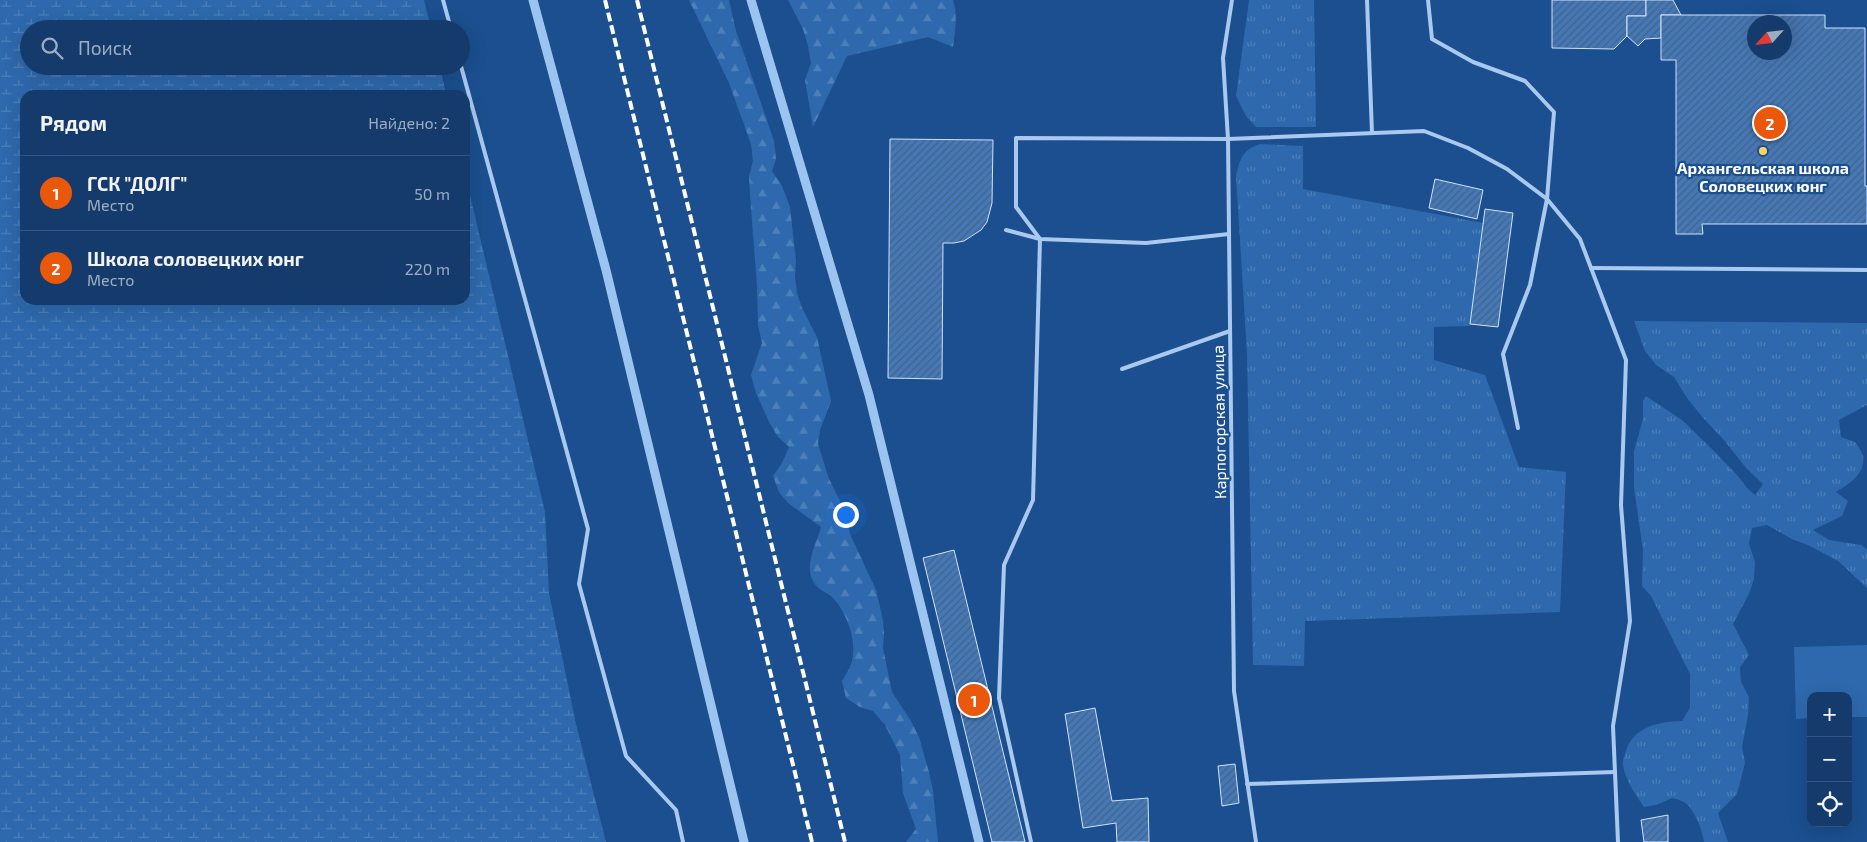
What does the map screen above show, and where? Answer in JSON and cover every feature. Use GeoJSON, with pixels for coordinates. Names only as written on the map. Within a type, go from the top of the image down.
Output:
{"type":"FeatureCollection","features":[{"type":"Feature","properties":{"kind":"lane"},"geometry":{"type":"LineString","coordinates":[[443,0],[449,20]]}},
{"type":"Feature","properties":{"kind":"lane","name":"Карпогорская улица"},"geometry":{"type":"LineString","coordinates":[[1232,0],[1223,58],[1228,139],[1234,691],[1256,842]]}},
{"type":"Feature","properties":{"kind":"lane"},"geometry":{"type":"LineString","coordinates":[[1367,0],[1372,133]]}},
{"type":"Feature","properties":{"kind":"lane"},"geometry":{"type":"LineString","coordinates":[[1428,0],[1432,39],[1473,62],[1525,81],[1554,112],[1547,199],[1530,285],[1503,354],[1518,428]]}},
{"type":"Feature","properties":{"kind":"lane"},"geometry":{"type":"LineString","coordinates":[[463,75],[468,90]]}},
{"type":"Feature","properties":{"kind":"lane"},"geometry":{"type":"LineString","coordinates":[[470,99],[588,529],[579,584],[626,756],[676,810],[683,842]]}},
{"type":"Feature","properties":{"kind":"lane"},"geometry":{"type":"LineString","coordinates":[[1031,842],[999,698],[1004,565],[1033,500],[1040,239],[1016,206],[1016,138],[1228,139],[1424,131],[1468,148],[1507,169],[1547,199],[1580,239],[1626,360],[1621,505],[1630,621],[1613,726],[1618,842]]}},
{"type":"Feature","properties":{"kind":"lane"},"geometry":{"type":"LineString","coordinates":[[1006,230],[1040,239],[1110,240],[1146,243],[1229,234]]}},
{"type":"Feature","properties":{"kind":"lane"},"geometry":{"type":"LineString","coordinates":[[1591,268],[1867,270]]}},
{"type":"Feature","properties":{"kind":"lane"},"geometry":{"type":"LineString","coordinates":[[1122,369],[1230,331]]}},
{"type":"Feature","properties":{"kind":"lane"},"geometry":{"type":"LineString","coordinates":[[1247,784],[1615,772]]}},
{"type":"Feature","properties":{"kind":"green space"},"geometry":{"type":"Polygon","coordinates":[[[0,0],[424,0],[429,20],[20,20],[20,75],[442,75],[445,90],[20,90],[20,305],[470,305],[470,195],[545,512],[549,593],[576,724],[606,842],[0,842],[0,0]]]}},
{"type":"Feature","properties":{"kind":"green space"},"geometry":{"type":"Polygon","coordinates":[[[689,0],[729,0],[736,31],[774,141],[776,159],[772,171],[782,186],[790,207],[796,261],[797,293],[802,308],[817,337],[831,401],[820,430],[818,444],[829,479],[843,507],[850,534],[876,590],[883,620],[883,648],[892,692],[919,737],[933,791],[938,842],[906,842],[916,829],[903,793],[900,755],[885,725],[873,711],[860,707],[846,698],[842,681],[853,656],[850,630],[844,613],[832,597],[814,583],[810,573],[812,553],[821,527],[788,503],[779,492],[773,476],[782,463],[789,447],[778,437],[769,422],[756,393],[751,375],[762,343],[758,325],[750,195],[749,176],[753,161],[751,144],[729,83],[689,0]]]}},
{"type":"Feature","properties":{"kind":"green space"},"geometry":{"type":"Polygon","coordinates":[[[788,0],[953,0],[956,18],[953,47],[928,37],[847,56],[813,127],[805,80],[811,63],[808,46],[803,29],[788,0]]]}},
{"type":"Feature","properties":{"kind":"green space"},"geometry":{"type":"Polygon","coordinates":[[[1249,0],[1314,0],[1316,127],[1256,127],[1246,116],[1236,96],[1249,0]]]}},
{"type":"Feature","properties":{"kind":"green space"},"geometry":{"type":"Polygon","coordinates":[[[1260,144],[1303,146],[1303,189],[1483,223],[1470,326],[1434,327],[1434,360],[1485,375],[1519,467],[1566,472],[1560,612],[1305,621],[1304,666],[1253,665],[1247,354],[1236,176],[1246,152],[1260,144]]]}},
{"type":"Feature","properties":{"kind":"green space"},"geometry":{"type":"Polygon","coordinates":[[[1634,321],[1867,323],[1867,405],[1839,420],[1841,437],[1855,442],[1862,453],[1862,468],[1855,478],[1836,492],[1848,501],[1842,516],[1813,530],[1829,540],[1861,545],[1867,549],[1867,588],[1838,561],[1808,545],[1792,539],[1767,525],[1752,528],[1749,544],[1755,562],[1754,579],[1749,594],[1733,624],[1749,655],[1740,667],[1741,682],[1749,697],[1748,715],[1742,747],[1745,763],[1737,794],[1718,813],[1728,842],[1704,842],[1696,817],[1687,804],[1682,801],[1672,798],[1659,804],[1644,807],[1628,782],[1624,771],[1624,758],[1628,745],[1633,738],[1640,732],[1655,725],[1682,721],[1690,708],[1690,674],[1651,596],[1642,586],[1643,550],[1634,488],[1634,451],[1643,419],[1643,401],[1646,396],[1682,420],[1755,495],[1763,484],[1747,469],[1704,419],[1687,398],[1674,377],[1656,365],[1645,351],[1634,321]]]}},
{"type":"Feature","properties":{"kind":"green space"},"geometry":{"type":"Polygon","coordinates":[[[1867,645],[1867,717],[1852,717],[1852,692],[1807,692],[1807,718],[1796,719],[1794,647],[1867,645]]]}},
{"type":"Feature","properties":{"kind":"building"},"geometry":{"type":"Polygon","coordinates":[[[1552,0],[1646,0],[1646,16],[1627,16],[1627,36],[1614,49],[1552,48],[1552,0]]]}},
{"type":"Feature","properties":{"kind":"building"},"geometry":{"type":"Polygon","coordinates":[[[1646,0],[1673,0],[1681,15],[1661,15],[1661,38],[1645,39],[1638,46],[1627,36],[1627,16],[1646,16],[1646,0]]]}},
{"type":"Feature","properties":{"kind":"building","name":"Архангельская школа Соловецких юнг"},"geometry":{"type":"Polygon","coordinates":[[[1661,15],[1747,15],[1747,60],[1792,60],[1792,15],[1825,15],[1825,28],[1865,28],[1865,186],[1867,186],[1867,224],[1702,224],[1703,234],[1676,234],[1676,60],[1661,60],[1661,15]]]}},
{"type":"Feature","properties":{"kind":"building"},"geometry":{"type":"Polygon","coordinates":[[[890,139],[993,140],[992,203],[987,222],[981,230],[964,241],[943,243],[942,379],[888,378],[890,139]]]}},
{"type":"Feature","properties":{"kind":"building"},"geometry":{"type":"Polygon","coordinates":[[[1435,179],[1483,190],[1477,219],[1429,208],[1435,179]]]}},
{"type":"Feature","properties":{"kind":"building"},"geometry":{"type":"Polygon","coordinates":[[[1485,209],[1513,213],[1498,327],[1470,324],[1485,209]]]}},
{"type":"Feature","properties":{"kind":"building"},"geometry":{"type":"Polygon","coordinates":[[[954,550],[1025,842],[992,842],[923,558],[954,550]]]}},
{"type":"Feature","properties":{"kind":"building"},"geometry":{"type":"Polygon","coordinates":[[[1095,708],[1112,801],[1148,798],[1149,842],[1117,842],[1116,823],[1083,828],[1065,714],[1095,708]]]}},
{"type":"Feature","properties":{"kind":"building"},"geometry":{"type":"Polygon","coordinates":[[[1235,764],[1239,803],[1222,806],[1218,766],[1235,764]]]}},
{"type":"Feature","properties":{"kind":"building"},"geometry":{"type":"Polygon","coordinates":[[[1668,815],[1668,842],[1644,842],[1641,820],[1668,815]]]}},
{"type":"Feature","properties":{"kind":"waterway"},"geometry":{"type":"LineString","coordinates":[[533,0],[606,270],[744,842]]}},
{"type":"Feature","properties":{"kind":"waterway"},"geometry":{"type":"LineString","coordinates":[[751,0],[869,395],[979,842]]}},
{"type":"Feature","properties":{"kind":"railway"},"geometry":{"type":"LineString","coordinates":[[605,0],[812,842]]}},
{"type":"Feature","properties":{"kind":"railway"},"geometry":{"type":"LineString","coordinates":[[637,0],[845,842]]}},
{"type":"Feature","properties":{"kind":"place","name":"Школа соловецких юнг"},"geometry":{"type":"Point","coordinates":[1770,123]}},
{"type":"Feature","properties":{"kind":"place","name":"Архангельская школа Соловецких юнг"},"geometry":{"type":"Point","coordinates":[1763,151]}},
{"type":"Feature","properties":{"kind":"place","name":"ГСК \"ДОЛГ\""},"geometry":{"type":"Point","coordinates":[974,700]}}]}
